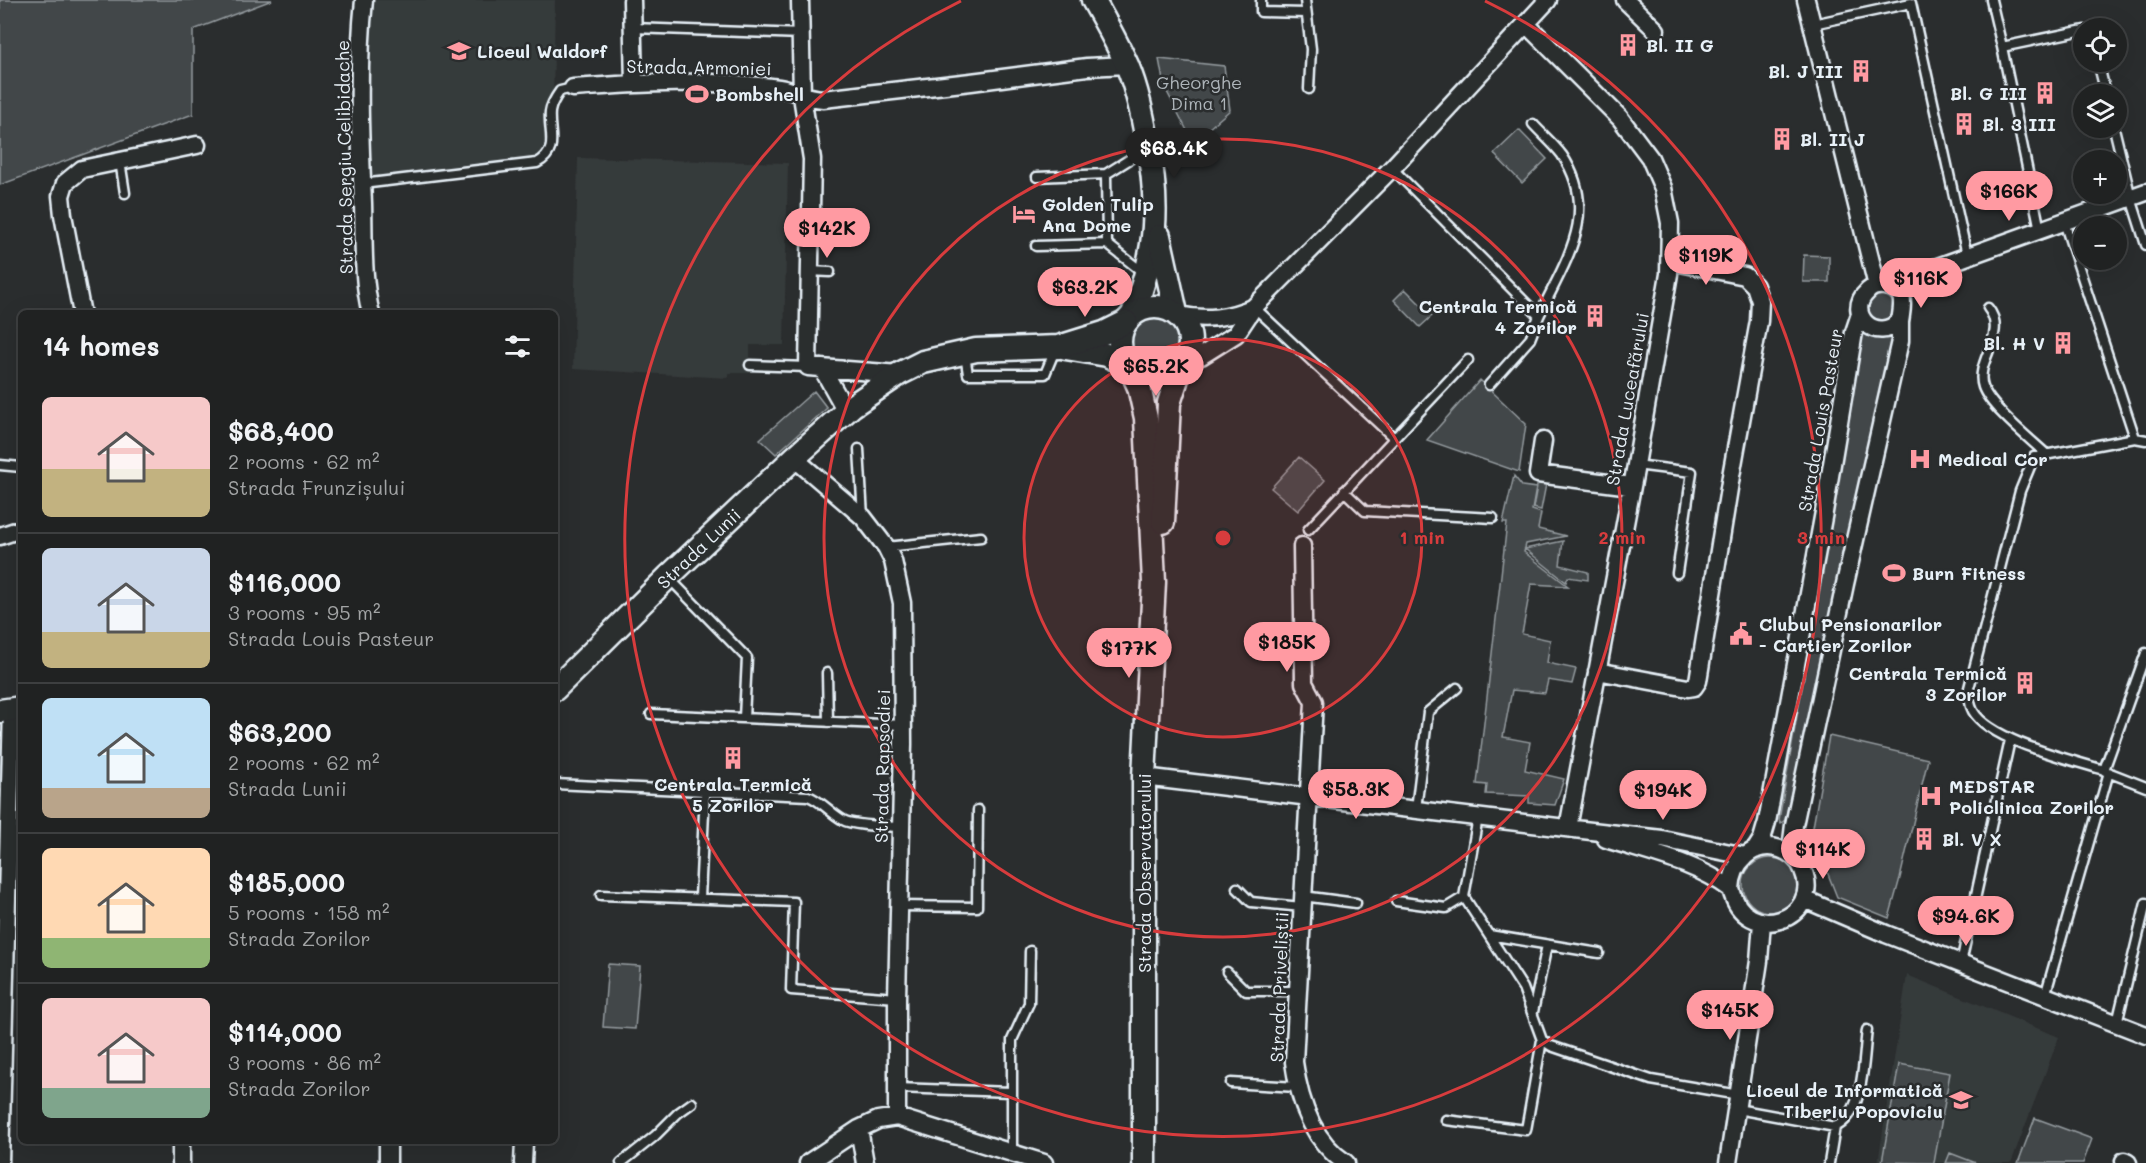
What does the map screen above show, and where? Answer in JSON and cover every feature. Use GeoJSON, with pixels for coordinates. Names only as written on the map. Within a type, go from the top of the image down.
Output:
{"type":"FeatureCollection","features":[{"type":"Feature","properties":{"kind":"main road"},"geometry":{"type":"LineString","coordinates":[[1094,0],[1127,65],[1141,108],[1153,169],[1160,241],[1178,314],[1186,324],[1190,335],[1190,347],[1182,365],[1170,374],[1157,377],[1142,375],[1129,366],[1120,348],[1122,330],[1130,318],[1146,275],[1156,215]]}},
{"type":"Feature","properties":{"kind":"main road"},"geometry":{"type":"LineString","coordinates":[[1130,318],[1145,308],[1158,306],[1178,314]]}},
{"type":"Feature","properties":{"kind":"main road","name":"Strada Lunii"},"geometry":{"type":"LineString","coordinates":[[1058,347],[1104,333],[1130,318]]}},
{"type":"Feature","properties":{"kind":"main road","name":"Strada Lunii"},"geometry":{"type":"LineString","coordinates":[[558,686],[668,577],[794,458],[846,411],[899,374],[923,363],[964,352],[1058,347],[1107,355],[1129,366]]}},
{"type":"Feature","properties":{"kind":"main road","name":"Strada Observatorului"},"geometry":{"type":"LineString","coordinates":[[1154,582],[1161,552],[1169,403],[1182,365]]}},
{"type":"Feature","properties":{"kind":"main road","name":"Strada Observatorului"},"geometry":{"type":"LineString","coordinates":[[1129,366],[1139,387],[1146,418],[1154,582],[1144,777],[1144,1163]]}},
{"type":"Feature","properties":{"kind":"street","name":"Strada Sergiu Celibidache"},"geometry":{"type":"LineString","coordinates":[[364,0],[359,44],[364,257],[370,310]]}},
{"type":"Feature","properties":{"kind":"street"},"geometry":{"type":"LineString","coordinates":[[632,0],[634,84]]}},
{"type":"Feature","properties":{"kind":"street"},"geometry":{"type":"LineString","coordinates":[[800,0],[802,96],[812,159],[810,272],[815,367],[846,411]]}},
{"type":"Feature","properties":{"kind":"street"},"geometry":{"type":"LineString","coordinates":[[1182,365],[1207,353],[1236,334],[1254,307],[1392,168],[1548,0]]}},
{"type":"Feature","properties":{"kind":"street"},"geometry":{"type":"LineString","coordinates":[[1625,0],[1656,30]]}},
{"type":"Feature","properties":{"kind":"street"},"geometry":{"type":"LineString","coordinates":[[1794,857],[1794,825],[1830,650],[1900,341],[1903,303],[1897,291],[1884,285],[1877,286],[1806,0]]}},
{"type":"Feature","properties":{"kind":"street","name":"Strada Luceafărului"},"geometry":{"type":"LineString","coordinates":[[1526,24],[1620,118],[1650,158],[1663,188],[1670,223],[1670,261],[1571,829]]}},
{"type":"Feature","properties":{"kind":"street","name":"Strada Armoniei"},"geometry":{"type":"LineString","coordinates":[[573,88],[634,84],[749,85],[781,88],[802,96],[823,99],[1087,66],[1127,65]]}},
{"type":"Feature","properties":{"kind":"street"},"geometry":{"type":"LineString","coordinates":[[81,310],[61,196],[65,183],[82,169],[197,145]]}},
{"type":"Feature","properties":{"kind":"street"},"geometry":{"type":"LineString","coordinates":[[1897,291],[1917,276],[1967,255],[2138,195]]}},
{"type":"Feature","properties":{"kind":"street"},"geometry":{"type":"LineString","coordinates":[[1597,671],[1688,688],[1694,687],[1698,681],[1759,321],[1760,301],[1755,286],[1745,276],[1670,261]]}},
{"type":"Feature","properties":{"kind":"street","name":"Strada Louis Pasteur"},"geometry":{"type":"LineString","coordinates":[[1750,853],[1762,839],[1767,822],[1824,512],[1854,332],[1860,314],[1860,300],[1870,289],[1877,286]]}},
{"type":"Feature","properties":{"kind":"street"},"geometry":{"type":"LineString","coordinates":[[1178,314],[1202,319],[1213,318],[1239,313],[1254,307]]}},
{"type":"Feature","properties":{"kind":"street","name":"Strada Louis Pasteur"},"geometry":{"type":"LineString","coordinates":[[1860,314],[1868,326],[1881,330],[1894,326],[1900,320]]}},
{"type":"Feature","properties":{"kind":"street"},"geometry":{"type":"LineString","coordinates":[[815,367],[899,374]]}},
{"type":"Feature","properties":{"kind":"street"},"geometry":{"type":"LineString","coordinates":[[1543,441],[1538,474],[1631,486]]}},
{"type":"Feature","properties":{"kind":"street","name":"Strada Rapsodiei"},"geometry":{"type":"LineString","coordinates":[[794,458],[863,517],[893,561],[902,603],[903,725],[897,999],[897,1118]]}},
{"type":"Feature","properties":{"kind":"street"},"geometry":{"type":"LineString","coordinates":[[0,536],[18,530]]}},
{"type":"Feature","properties":{"kind":"street","name":"Strada Priveliștii"},"geometry":{"type":"LineString","coordinates":[[1305,538],[1304,683],[1314,702],[1294,1062],[1297,1087],[1321,1140],[1346,1163]]}},
{"type":"Feature","properties":{"kind":"street"},"geometry":{"type":"LineString","coordinates":[[0,1163],[11,709]]}},
{"type":"Feature","properties":{"kind":"street"},"geometry":{"type":"LineString","coordinates":[[1144,777],[1662,839],[1750,853]]}},
{"type":"Feature","properties":{"kind":"street"},"geometry":{"type":"LineString","coordinates":[[1571,829],[1700,869],[1731,889]]}},
{"type":"Feature","properties":{"kind":"street"},"geometry":{"type":"LineString","coordinates":[[1763,848],[1779,849],[1794,857],[1804,872],[1806,890],[1800,907],[1787,918],[1771,923],[1762,922],[1745,914],[1731,889],[1734,871],[1750,853],[1763,848]]}},
{"type":"Feature","properties":{"kind":"street"},"geometry":{"type":"LineString","coordinates":[[1804,899],[1886,934],[2146,1035]]}},
{"type":"Feature","properties":{"kind":"street"},"geometry":{"type":"LineString","coordinates":[[1728,1163],[1759,961],[1762,922]]}},
{"type":"Feature","properties":{"kind":"street"},"geometry":{"type":"LineString","coordinates":[[808,1163],[859,1129],[878,1120],[897,1118],[1044,1163]]}},
{"type":"Feature","properties":{"kind":"street"},"geometry":{"type":"LineString","coordinates":[[859,1129],[865,1163]]}},
{"type":"Feature","properties":{"kind":"street"},"geometry":{"type":"LineString","coordinates":[[181,1144],[181,1163]]}},
{"type":"Feature","properties":{"kind":"street"},"geometry":{"type":"LineString","coordinates":[[388,1144],[388,1163]]}},
{"type":"Feature","properties":{"kind":"street"},"geometry":{"type":"LineString","coordinates":[[523,1163],[524,1144]]}},
{"type":"Feature","properties":{"kind":"lane"},"geometry":{"type":"LineString","coordinates":[[1262,0],[1261,12],[1306,13]]}},
{"type":"Feature","properties":{"kind":"lane"},"geometry":{"type":"LineString","coordinates":[[1305,0],[1311,49],[1309,88]]}},
{"type":"Feature","properties":{"kind":"lane"},"geometry":{"type":"LineString","coordinates":[[1990,0],[2040,230]]}},
{"type":"Feature","properties":{"kind":"lane"},"geometry":{"type":"LineString","coordinates":[[1813,24],[1911,3],[1967,255]]}},
{"type":"Feature","properties":{"kind":"lane"},"geometry":{"type":"LineString","coordinates":[[633,28],[802,34]]}},
{"type":"Feature","properties":{"kind":"lane"},"geometry":{"type":"LineString","coordinates":[[2002,47],[2073,32]]}},
{"type":"Feature","properties":{"kind":"lane","name":"Strada Armoniei"},"geometry":{"type":"LineString","coordinates":[[362,184],[537,163],[544,159],[550,150],[552,141],[550,115],[553,101],[560,91],[573,88]]}},
{"type":"Feature","properties":{"kind":"lane"},"geometry":{"type":"LineString","coordinates":[[1489,385],[1530,339],[1579,222],[1578,187],[1561,154],[1533,124]]}},
{"type":"Feature","properties":{"kind":"lane"},"geometry":{"type":"LineString","coordinates":[[2118,138],[2138,195],[2146,245]]}},
{"type":"Feature","properties":{"kind":"lane"},"geometry":{"type":"LineString","coordinates":[[1037,177],[1106,174],[1149,147]]}},
{"type":"Feature","properties":{"kind":"lane"},"geometry":{"type":"LineString","coordinates":[[120,161],[125,193]]}},
{"type":"Feature","properties":{"kind":"lane"},"geometry":{"type":"LineString","coordinates":[[1392,168],[1539,316]]}},
{"type":"Feature","properties":{"kind":"lane"},"geometry":{"type":"LineString","coordinates":[[1106,174],[1107,243]]}},
{"type":"Feature","properties":{"kind":"lane"},"geometry":{"type":"LineString","coordinates":[[2064,222],[2135,438]]}},
{"type":"Feature","properties":{"kind":"lane"},"geometry":{"type":"LineString","coordinates":[[1036,246],[1107,243],[1146,275]]}},
{"type":"Feature","properties":{"kind":"lane"},"geometry":{"type":"LineString","coordinates":[[810,272],[830,272]]}},
{"type":"Feature","properties":{"kind":"lane"},"geometry":{"type":"LineString","coordinates":[[1254,307],[1394,438]]}},
{"type":"Feature","properties":{"kind":"lane"},"geometry":{"type":"LineString","coordinates":[[1988,308],[1993,314],[1995,327],[1992,345],[1984,367],[1982,384],[1988,398],[2047,455]]}},
{"type":"Feature","properties":{"kind":"lane"},"geometry":{"type":"LineString","coordinates":[[1305,538],[1344,491],[1468,360]]}},
{"type":"Feature","properties":{"kind":"lane"},"geometry":{"type":"LineString","coordinates":[[750,365],[815,367]]}},
{"type":"Feature","properties":{"kind":"lane"},"geometry":{"type":"LineString","coordinates":[[2146,440],[2135,438],[2034,457],[2020,490],[1969,688],[1972,710],[1979,719],[2010,740],[2107,771],[2146,787]]}},
{"type":"Feature","properties":{"kind":"lane"},"geometry":{"type":"LineString","coordinates":[[859,449],[863,517]]}},
{"type":"Feature","properties":{"kind":"lane"},"geometry":{"type":"LineString","coordinates":[[0,465],[18,467]]}},
{"type":"Feature","properties":{"kind":"lane"},"geometry":{"type":"LineString","coordinates":[[1636,465],[1692,472],[1677,573]]}},
{"type":"Feature","properties":{"kind":"lane"},"geometry":{"type":"LineString","coordinates":[[1344,491],[1365,512],[1493,518]]}},
{"type":"Feature","properties":{"kind":"lane"},"geometry":{"type":"LineString","coordinates":[[886,548],[981,537]]}},
{"type":"Feature","properties":{"kind":"lane"},"geometry":{"type":"LineString","coordinates":[[668,577],[747,658],[744,718]]}},
{"type":"Feature","properties":{"kind":"lane"},"geometry":{"type":"LineString","coordinates":[[2045,996],[2107,771],[2146,654]]}},
{"type":"Feature","properties":{"kind":"lane"},"geometry":{"type":"LineString","coordinates":[[827,673],[828,722]]}},
{"type":"Feature","properties":{"kind":"lane"},"geometry":{"type":"LineString","coordinates":[[1416,809],[1428,712],[1457,688]]}},
{"type":"Feature","properties":{"kind":"lane"},"geometry":{"type":"LineString","coordinates":[[651,714],[903,725]]}},
{"type":"Feature","properties":{"kind":"lane"},"geometry":{"type":"LineString","coordinates":[[1961,963],[2010,740]]}},
{"type":"Feature","properties":{"kind":"lane"},"geometry":{"type":"LineString","coordinates":[[558,784],[808,796],[819,800],[845,822],[901,827]]}},
{"type":"Feature","properties":{"kind":"lane"},"geometry":{"type":"LineString","coordinates":[[700,898],[705,791]]}},
{"type":"Feature","properties":{"kind":"lane"},"geometry":{"type":"LineString","coordinates":[[899,906],[977,907],[978,810]]}},
{"type":"Feature","properties":{"kind":"lane"},"geometry":{"type":"LineString","coordinates":[[1446,1120],[1526,1130],[1542,1040],[1523,988],[1464,897],[1478,817]]}},
{"type":"Feature","properties":{"kind":"lane"},"geometry":{"type":"LineString","coordinates":[[1237,888],[1251,902],[1356,903]]}},
{"type":"Feature","properties":{"kind":"lane"},"geometry":{"type":"LineString","coordinates":[[602,895],[794,902],[791,990],[897,999]]}},
{"type":"Feature","properties":{"kind":"lane"},"geometry":{"type":"LineString","coordinates":[[1396,902],[1446,908],[1464,897]]}},
{"type":"Feature","properties":{"kind":"lane"},"geometry":{"type":"LineString","coordinates":[[2117,1023],[2143,930],[2146,903]]}},
{"type":"Feature","properties":{"kind":"lane"},"geometry":{"type":"LineString","coordinates":[[1489,935],[1599,953]]}},
{"type":"Feature","properties":{"kind":"lane"},"geometry":{"type":"LineString","coordinates":[[1532,1013],[1547,945]]}},
{"type":"Feature","properties":{"kind":"lane"},"geometry":{"type":"LineString","coordinates":[[1012,1152],[1012,1040],[1029,1003],[1030,951]]}},
{"type":"Feature","properties":{"kind":"lane"},"geometry":{"type":"LineString","coordinates":[[1227,972],[1246,991],[1298,991]]}},
{"type":"Feature","properties":{"kind":"lane"},"geometry":{"type":"LineString","coordinates":[[1829,1163],[1835,1127],[1855,1108],[1867,1030]]}},
{"type":"Feature","properties":{"kind":"lane"},"geometry":{"type":"LineString","coordinates":[[1542,1040],[1551,1046],[1651,1080],[1835,1127]]}},
{"type":"Feature","properties":{"kind":"lane"},"geometry":{"type":"LineString","coordinates":[[1230,1083],[1297,1087]]}},
{"type":"Feature","properties":{"kind":"lane"},"geometry":{"type":"LineString","coordinates":[[896,1088],[1011,1092]]}},
{"type":"Feature","properties":{"kind":"lane"},"geometry":{"type":"LineString","coordinates":[[621,1163],[692,1103]]}},
{"type":"Feature","properties":{"kind":"shaded area","name":"Liceul Waldorf"},"geometry":{"type":"Polygon","coordinates":[[[365,0],[555,0],[553,101],[544,160],[362,184],[365,0]]]}},
{"type":"Feature","properties":{"kind":"shaded area"},"geometry":{"type":"Polygon","coordinates":[[[578,158],[788,163],[784,345],[750,345],[750,373],[729,373],[728,378],[573,369],[578,158]]]}},
{"type":"Feature","properties":{"kind":"shaded area","name":"Liceul de Informatică Tiberiu Popoviciu"},"geometry":{"type":"Polygon","coordinates":[[[1907,975],[2059,1037],[2011,1163],[1878,1163],[1907,975]]]}},
{"type":"Feature","properties":{"kind":"green space"},"geometry":{"type":"Polygon","coordinates":[[[0,0],[272,0],[193,30],[193,114],[0,185],[0,0]]]}},
{"type":"Feature","properties":{"kind":"green space","name":"Gheorghe Dima 1"},"geometry":{"type":"Polygon","coordinates":[[[1159,59],[1224,66],[1230,110],[1193,142],[1164,86],[1159,59]]]}},
{"type":"Feature","properties":{"kind":"green space"},"geometry":{"type":"Polygon","coordinates":[[[1519,130],[1547,159],[1522,183],[1494,154],[1519,130]]]}},
{"type":"Feature","properties":{"kind":"green space"},"geometry":{"type":"Polygon","coordinates":[[[1804,255],[1829,256],[1829,282],[1803,282],[1804,255]]]}},
{"type":"Feature","properties":{"kind":"green space"},"geometry":{"type":"Polygon","coordinates":[[[1405,289],[1432,316],[1420,327],[1394,300],[1405,289]]]}},
{"type":"Feature","properties":{"kind":"green space"},"geometry":{"type":"Polygon","coordinates":[[[1881,295],[1890,299],[1894,308],[1890,317],[1881,321],[1872,317],[1868,308],[1872,299],[1881,295]]]}},
{"type":"Feature","properties":{"kind":"green space"},"geometry":{"type":"Polygon","coordinates":[[[1155,317],[1165,319],[1173,325],[1179,333],[1181,343],[1179,353],[1173,361],[1165,367],[1155,369],[1145,367],[1137,361],[1131,353],[1129,343],[1131,333],[1137,325],[1145,319],[1155,317]]]}},
{"type":"Feature","properties":{"kind":"green space"},"geometry":{"type":"Polygon","coordinates":[[[1866,331],[1891,336],[1894,340],[1785,820],[1781,823],[1779,820],[1863,334],[1866,331]]]}},
{"type":"Feature","properties":{"kind":"green space"},"geometry":{"type":"Polygon","coordinates":[[[1480,380],[1526,424],[1519,472],[1427,440],[1480,380]]]}},
{"type":"Feature","properties":{"kind":"green space"},"geometry":{"type":"Polygon","coordinates":[[[814,391],[827,408],[776,454],[760,439],[814,391]]]}},
{"type":"Feature","properties":{"kind":"green space"},"geometry":{"type":"Polygon","coordinates":[[[1299,457],[1325,480],[1298,511],[1271,488],[1299,457]]]}},
{"type":"Feature","properties":{"kind":"green space"},"geometry":{"type":"Polygon","coordinates":[[[1539,475],[1579,481],[1578,488],[1546,484],[1541,510],[1533,508],[1539,475]]]}},
{"type":"Feature","properties":{"kind":"green space"},"geometry":{"type":"Polygon","coordinates":[[[1514,476],[1522,486],[1536,488],[1532,510],[1541,513],[1538,529],[1566,536],[1526,544],[1524,552],[1568,586],[1531,584],[1522,634],[1550,640],[1547,663],[1576,669],[1572,684],[1548,680],[1545,693],[1512,690],[1503,737],[1530,742],[1525,770],[1564,779],[1555,805],[1529,803],[1529,796],[1486,794],[1487,785],[1477,784],[1507,523],[1503,523],[1514,476]]]}},
{"type":"Feature","properties":{"kind":"green space"},"geometry":{"type":"Polygon","coordinates":[[[1563,541],[1560,565],[1588,572],[1588,580],[1568,577],[1566,582],[1525,549],[1563,541]]]}},
{"type":"Feature","properties":{"kind":"green space"},"geometry":{"type":"Polygon","coordinates":[[[1829,736],[1928,759],[1889,918],[1837,897],[1812,833],[1829,736]]]}},
{"type":"Feature","properties":{"kind":"green space"},"geometry":{"type":"Polygon","coordinates":[[[1765,858],[1775,858],[1785,862],[1793,870],[1797,885],[1793,900],[1785,908],[1775,912],[1765,912],[1755,908],[1747,900],[1743,890],[1743,880],[1747,870],[1755,862],[1765,858]]]}},
{"type":"Feature","properties":{"kind":"green space"},"geometry":{"type":"Polygon","coordinates":[[[608,964],[640,966],[635,1029],[603,1027],[608,964]]]}},
{"type":"Feature","properties":{"kind":"green space"},"geometry":{"type":"Polygon","coordinates":[[[1899,1064],[1950,1073],[1934,1163],[1882,1162],[1899,1064]]]}},
{"type":"Feature","properties":{"kind":"green space"},"geometry":{"type":"Polygon","coordinates":[[[2035,1118],[2092,1139],[2083,1163],[2018,1163],[2035,1118]]]}},
{"type":"Feature","properties":{"kind":"green space"},"geometry":{"type":"Polygon","coordinates":[[[1950,1153],[1976,1163],[1946,1163],[1950,1153]]]}},
{"type":"Feature","properties":{"kind":"place","name":"Bl. II G"},"geometry":{"type":"Point","coordinates":[1628,45]}},
{"type":"Feature","properties":{"kind":"place","name":"Liceul Waldorf"},"geometry":{"type":"Point","coordinates":[459,51]}},
{"type":"Feature","properties":{"kind":"place","name":"Bl. J III"},"geometry":{"type":"Point","coordinates":[1861,71]}},
{"type":"Feature","properties":{"kind":"place","name":"Bl. G III"},"geometry":{"type":"Point","coordinates":[2045,93]}},
{"type":"Feature","properties":{"kind":"place","name":"Bombshell"},"geometry":{"type":"Point","coordinates":[697,94]}},
{"type":"Feature","properties":{"kind":"place","name":"Bl. 3 III"},"geometry":{"type":"Point","coordinates":[1964,124]}},
{"type":"Feature","properties":{"kind":"place","name":"Bl. II J"},"geometry":{"type":"Point","coordinates":[1782,139]}},
{"type":"Feature","properties":{"kind":"place","name":"Golden Tulip Ana Dome"},"geometry":{"type":"Point","coordinates":[1024,214]}},
{"type":"Feature","properties":{"kind":"place","name":"Centrala Termică 4 Zorilor"},"geometry":{"type":"Point","coordinates":[1595,316]}},
{"type":"Feature","properties":{"kind":"place","name":"Bl. H V"},"geometry":{"type":"Point","coordinates":[2063,343]}},
{"type":"Feature","properties":{"kind":"place","name":"Medical Cor"},"geometry":{"type":"Point","coordinates":[1920,459]}},
{"type":"Feature","properties":{"kind":"place","name":"Burn Fitness"},"geometry":{"type":"Point","coordinates":[1894,573]}},
{"type":"Feature","properties":{"kind":"place","name":"Clubul Pensionarilor - Cartier Zorilor"},"geometry":{"type":"Point","coordinates":[1741,634]}},
{"type":"Feature","properties":{"kind":"place","name":"Centrala Termică 3 Zorilor"},"geometry":{"type":"Point","coordinates":[2025,683]}},
{"type":"Feature","properties":{"kind":"place","name":"Centrala Termică 5 Zorilor"},"geometry":{"type":"Point","coordinates":[733,758]}},
{"type":"Feature","properties":{"kind":"place","name":"MEDSTAR Policlinica Zorilor"},"geometry":{"type":"Point","coordinates":[1931,796]}},
{"type":"Feature","properties":{"kind":"place","name":"Bl. V X"},"geometry":{"type":"Point","coordinates":[1924,839]}},
{"type":"Feature","properties":{"kind":"place","name":"Liceul de Informatică Tiberiu Popoviciu"},"geometry":{"type":"Point","coordinates":[1961,1100]}}]}
